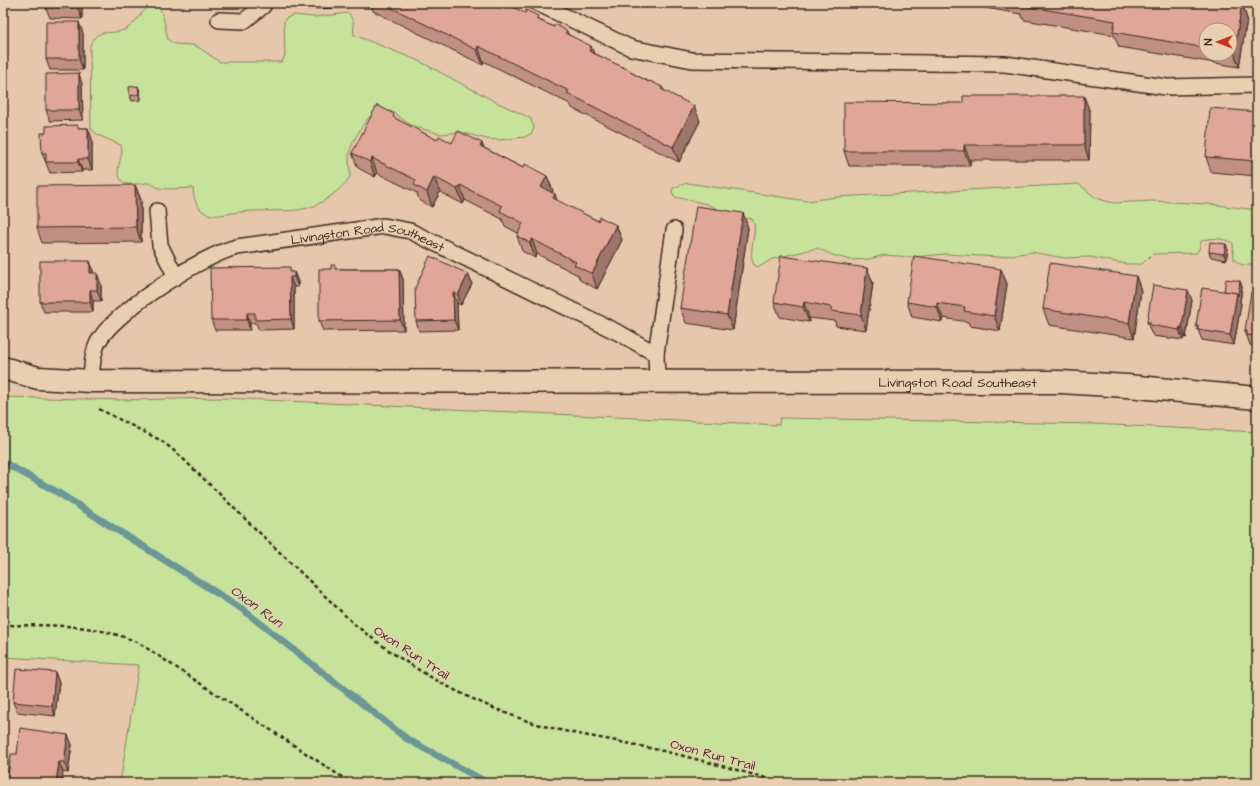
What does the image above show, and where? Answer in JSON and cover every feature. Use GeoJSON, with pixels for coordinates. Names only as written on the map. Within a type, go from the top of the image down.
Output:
{"type":"FeatureCollection","features":[{"type":"Feature","properties":{"kind":"street","name":"Livingston Road Southeast"},"geometry":{"type":"LineString","coordinates":[[3,368],[38,378],[91,381],[1061,382],[1127,386],[1257,398]]}},
{"type":"Feature","properties":{"kind":"lane"},"geometry":{"type":"LineString","coordinates":[[219,20],[244,21],[263,6],[263,3]]}},
{"type":"Feature","properties":{"kind":"lane"},"geometry":{"type":"LineString","coordinates":[[537,3],[631,48],[692,60],[1005,64],[1166,87],[1257,85]]}},
{"type":"Feature","properties":{"kind":"lane"},"geometry":{"type":"LineString","coordinates":[[157,211],[160,245],[176,277]]}},
{"type":"Feature","properties":{"kind":"lane","name":"Livingston Road Southeast"},"geometry":{"type":"LineString","coordinates":[[91,381],[94,353],[98,341],[132,305],[176,277],[218,254],[237,246],[372,227],[394,226],[410,231],[621,334],[656,354]]}},
{"type":"Feature","properties":{"kind":"lane"},"geometry":{"type":"LineString","coordinates":[[657,382],[656,354],[674,230]]}},
{"type":"Feature","properties":{"kind":"path","name":"Oxon Run Trail"},"geometry":{"type":"LineString","coordinates":[[99,409],[162,441],[178,454],[353,623],[398,657],[450,688],[476,701],[524,720],[684,756],[784,783]]}},
{"type":"Feature","properties":{"kind":"path"},"geometry":{"type":"LineString","coordinates":[[3,625],[52,624],[91,627],[121,635],[139,643],[351,783]]}},
{"type":"Feature","properties":{"kind":"green space"},"geometry":{"type":"Polygon","coordinates":[[[152,5],[159,8],[163,16],[168,40],[175,44],[192,45],[198,47],[220,62],[282,62],[285,55],[284,22],[286,18],[294,15],[314,17],[349,13],[353,21],[354,35],[419,61],[494,101],[530,118],[534,127],[532,133],[525,137],[499,140],[487,139],[460,132],[441,134],[409,124],[393,112],[379,109],[374,112],[364,123],[352,144],[349,156],[350,175],[348,179],[345,184],[324,201],[314,206],[299,210],[246,211],[221,215],[209,214],[200,209],[197,205],[193,188],[163,189],[150,183],[129,184],[122,181],[118,174],[122,153],[121,145],[98,135],[91,129],[90,46],[96,36],[100,34],[119,32],[128,28],[148,7],[152,5]]]}},
{"type":"Feature","properties":{"kind":"green space"},"geometry":{"type":"Polygon","coordinates":[[[687,183],[807,201],[837,197],[1079,184],[1096,198],[1113,203],[1152,201],[1208,204],[1257,210],[1257,265],[1242,265],[1234,260],[1233,243],[1222,239],[1213,239],[1201,241],[1199,249],[1196,253],[1152,254],[1142,264],[1126,264],[1090,257],[1064,258],[1032,252],[998,257],[946,254],[912,257],[885,255],[869,259],[851,260],[835,256],[817,248],[772,259],[759,267],[754,265],[751,254],[755,229],[752,219],[731,216],[707,204],[675,197],[672,192],[673,188],[687,183]]]}},
{"type":"Feature","properties":{"kind":"green space"},"geometry":{"type":"Polygon","coordinates":[[[3,397],[122,400],[224,398],[779,425],[780,418],[1092,424],[1257,432],[1257,783],[120,783],[139,665],[3,657],[3,397]]]}},
{"type":"Feature","properties":{"kind":"building"},"geometry":{"type":"Polygon","coordinates":[[[46,3],[78,3],[78,8],[46,8],[46,3]]]}},
{"type":"Feature","properties":{"kind":"building"},"geometry":{"type":"Polygon","coordinates":[[[382,3],[491,3],[497,6],[499,3],[505,3],[525,13],[526,10],[538,16],[536,19],[554,27],[555,24],[567,31],[565,33],[591,46],[589,51],[631,71],[630,72],[649,82],[650,81],[662,87],[661,89],[694,106],[673,147],[567,93],[569,91],[478,46],[477,50],[382,3]]]}},
{"type":"Feature","properties":{"kind":"building"},"geometry":{"type":"Polygon","coordinates":[[[1018,3],[1242,3],[1238,28],[1238,22],[1198,22],[1198,47],[1113,32],[1115,21],[1018,5],[1018,3]]]}},
{"type":"Feature","properties":{"kind":"building"},"geometry":{"type":"Polygon","coordinates":[[[46,22],[79,22],[79,59],[46,59],[46,22]]]}},
{"type":"Feature","properties":{"kind":"building"},"geometry":{"type":"Polygon","coordinates":[[[79,73],[79,110],[46,110],[46,74],[79,73]]]}},
{"type":"Feature","properties":{"kind":"building"},"geometry":{"type":"Polygon","coordinates":[[[138,86],[139,94],[130,96],[129,87],[138,86]]]}},
{"type":"Feature","properties":{"kind":"building"},"geometry":{"type":"Polygon","coordinates":[[[963,96],[1084,96],[1084,145],[964,145],[964,151],[844,151],[844,102],[963,103],[963,96]]]}},
{"type":"Feature","properties":{"kind":"building"},"geometry":{"type":"Polygon","coordinates":[[[377,105],[394,114],[393,117],[437,140],[439,136],[452,143],[458,131],[482,143],[480,146],[523,168],[525,164],[547,176],[541,187],[555,194],[553,198],[598,221],[600,217],[616,225],[592,274],[574,265],[576,262],[532,239],[530,243],[517,236],[523,223],[500,211],[502,206],[460,185],[457,189],[434,177],[427,192],[414,185],[416,180],[372,158],[370,162],[352,153],[377,105]]]}},
{"type":"Feature","properties":{"kind":"building"},"geometry":{"type":"Polygon","coordinates":[[[1210,108],[1257,112],[1257,161],[1206,157],[1210,108]]]}},
{"type":"Feature","properties":{"kind":"building"},"geometry":{"type":"Polygon","coordinates":[[[78,125],[78,128],[88,128],[88,159],[78,159],[78,162],[46,162],[46,153],[42,153],[41,133],[46,133],[46,126],[78,125]]]}},
{"type":"Feature","properties":{"kind":"building"},"geometry":{"type":"Polygon","coordinates":[[[135,185],[136,227],[37,228],[37,186],[135,185]]]}},
{"type":"Feature","properties":{"kind":"building"},"geometry":{"type":"Polygon","coordinates":[[[696,206],[743,213],[727,315],[680,308],[696,206]]]}},
{"type":"Feature","properties":{"kind":"building"},"geometry":{"type":"Polygon","coordinates":[[[1210,242],[1226,244],[1224,254],[1209,252],[1210,242]]]}},
{"type":"Feature","properties":{"kind":"building"},"geometry":{"type":"Polygon","coordinates":[[[430,256],[468,274],[458,295],[453,292],[454,320],[416,321],[415,288],[430,256]]]}},
{"type":"Feature","properties":{"kind":"building"},"geometry":{"type":"Polygon","coordinates":[[[781,256],[867,268],[861,315],[831,311],[831,307],[804,302],[803,307],[774,302],[781,256]]]}},
{"type":"Feature","properties":{"kind":"building"},"geometry":{"type":"Polygon","coordinates":[[[914,256],[1001,269],[994,316],[964,311],[965,307],[937,303],[937,307],[907,302],[914,256]]]}},
{"type":"Feature","properties":{"kind":"building"},"geometry":{"type":"Polygon","coordinates":[[[40,261],[90,261],[90,273],[97,273],[97,290],[90,290],[90,302],[40,302],[40,261]]]}},
{"type":"Feature","properties":{"kind":"building"},"geometry":{"type":"Polygon","coordinates":[[[1050,263],[1136,276],[1129,323],[1043,309],[1050,263]]]}},
{"type":"Feature","properties":{"kind":"building"},"geometry":{"type":"Polygon","coordinates":[[[331,265],[335,265],[335,269],[399,269],[400,320],[319,321],[319,269],[331,269],[331,265]]]}},
{"type":"Feature","properties":{"kind":"building"},"geometry":{"type":"Polygon","coordinates":[[[290,267],[290,272],[294,272],[294,277],[290,277],[291,319],[255,320],[255,313],[247,313],[247,320],[211,320],[210,268],[290,267]]]}},
{"type":"Feature","properties":{"kind":"building"},"geometry":{"type":"Polygon","coordinates":[[[1226,279],[1240,281],[1238,296],[1237,293],[1224,291],[1226,279]]]}},
{"type":"Feature","properties":{"kind":"building"},"geometry":{"type":"Polygon","coordinates":[[[1153,285],[1188,290],[1182,327],[1180,327],[1179,330],[1150,325],[1150,322],[1147,322],[1153,285]]]}},
{"type":"Feature","properties":{"kind":"building"},"geometry":{"type":"Polygon","coordinates":[[[1202,288],[1237,293],[1230,335],[1198,330],[1198,325],[1196,325],[1202,288]]]}},
{"type":"Feature","properties":{"kind":"building"},"geometry":{"type":"Polygon","coordinates":[[[1251,292],[1257,293],[1257,336],[1247,335],[1247,331],[1245,331],[1251,292]]]}},
{"type":"Feature","properties":{"kind":"building"},"geometry":{"type":"Polygon","coordinates":[[[16,669],[55,672],[52,706],[13,702],[16,669]]]}},
{"type":"Feature","properties":{"kind":"building"},"geometry":{"type":"Polygon","coordinates":[[[20,728],[68,735],[64,762],[59,762],[56,783],[7,783],[11,754],[17,754],[20,728]]]}},
{"type":"Feature","properties":{"kind":"waterway","name":"Oxon Run"},"geometry":{"type":"LineString","coordinates":[[3,462],[57,492],[242,609],[407,739],[488,783]]}}]}
